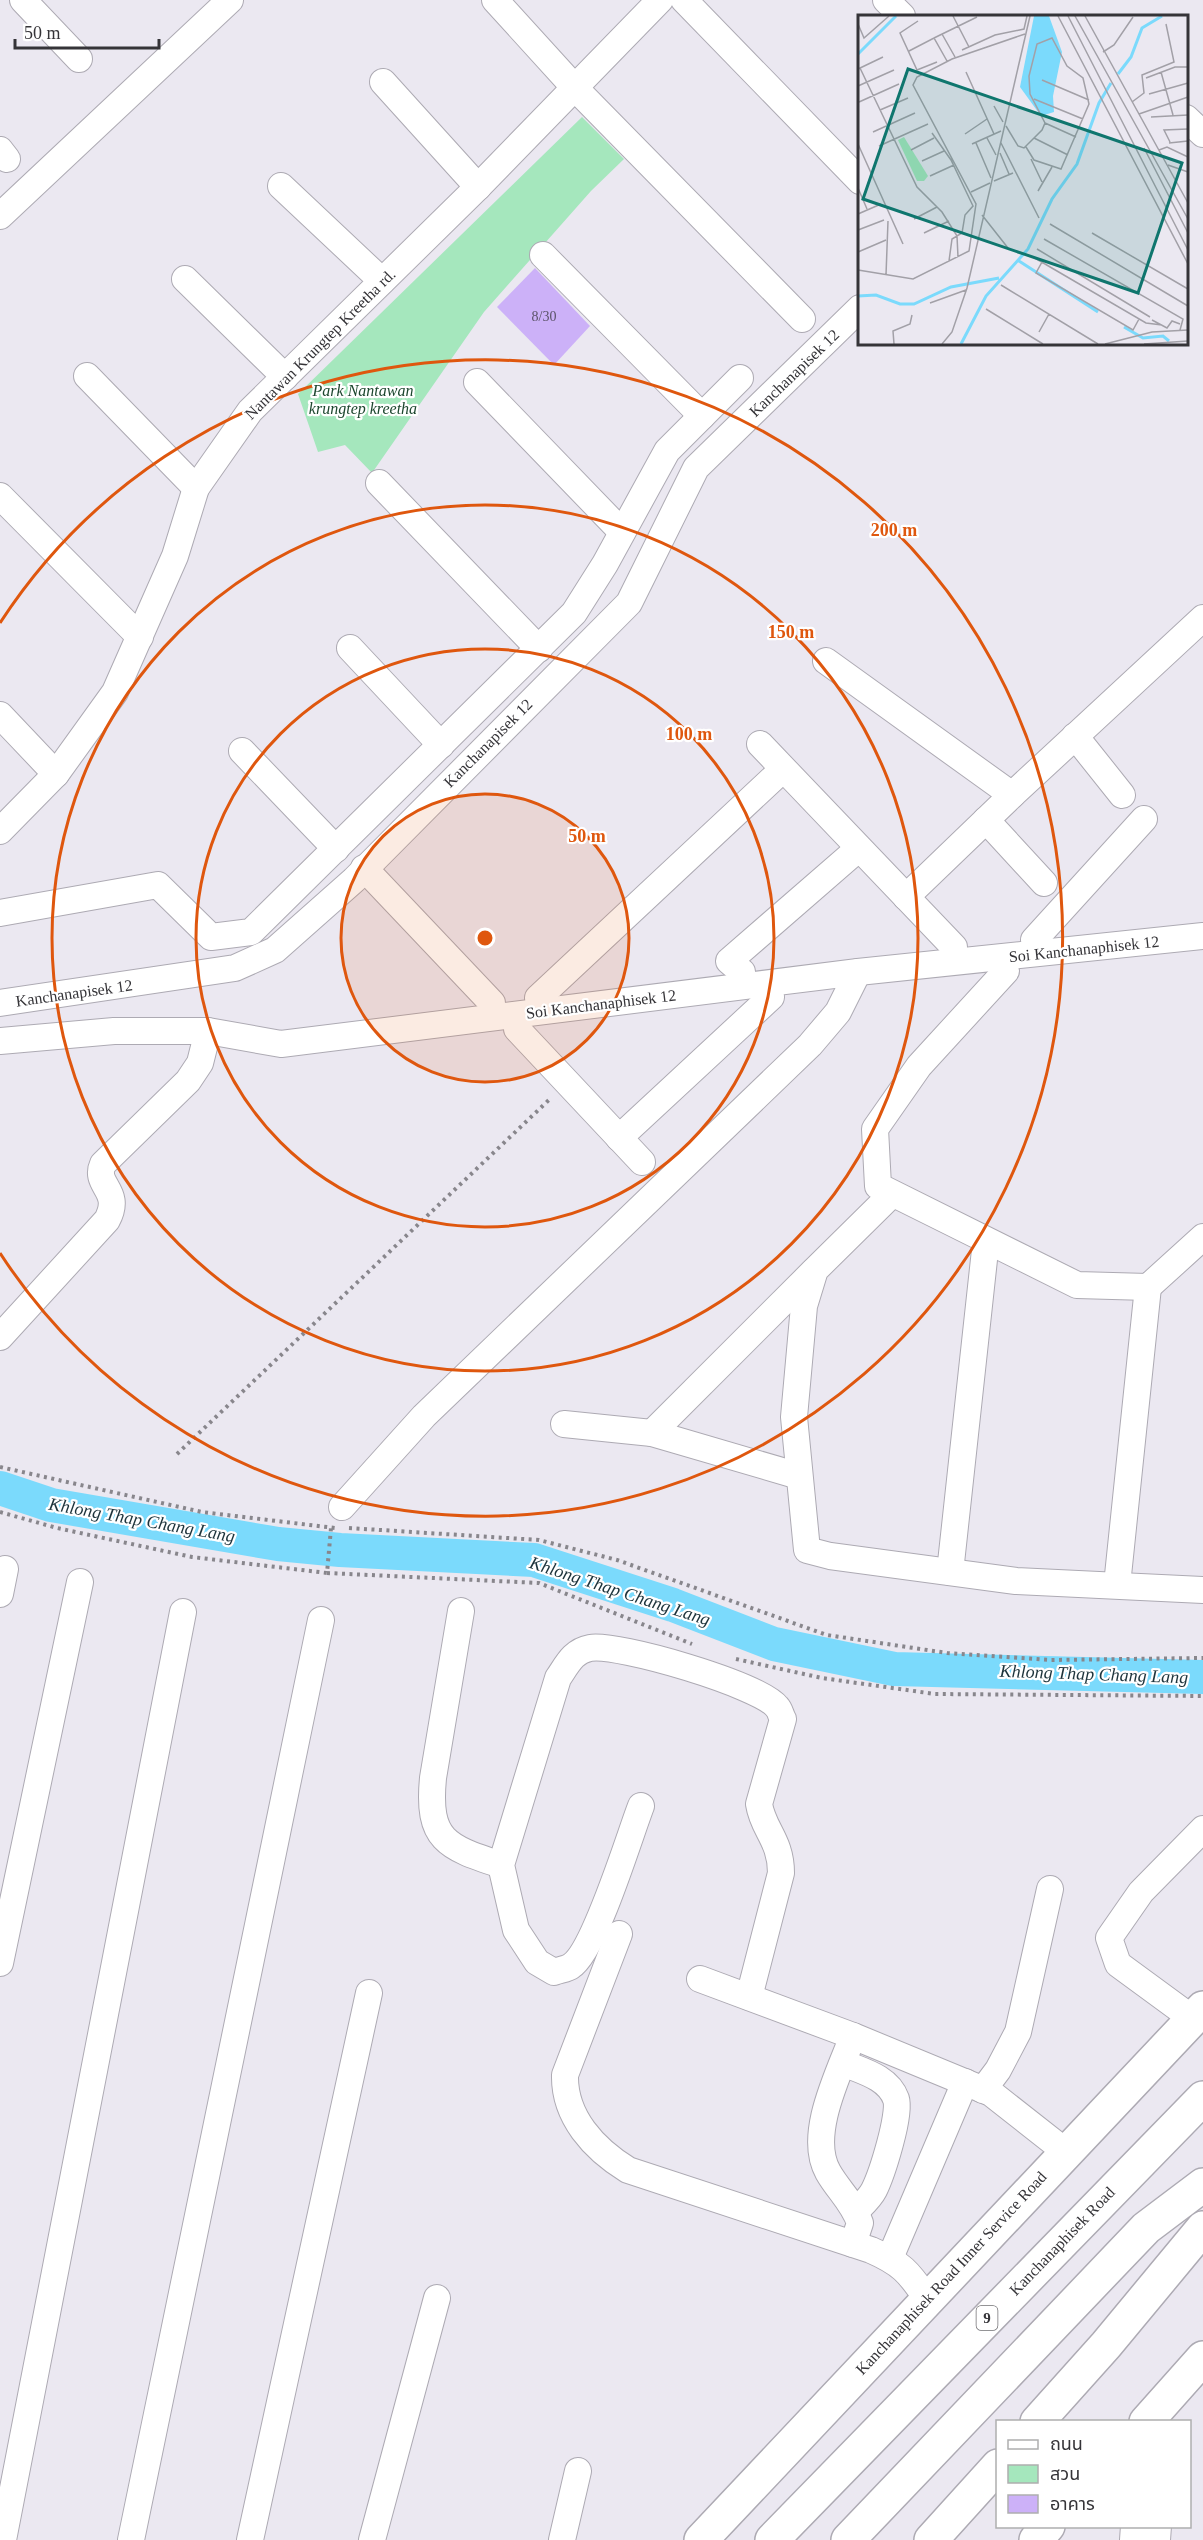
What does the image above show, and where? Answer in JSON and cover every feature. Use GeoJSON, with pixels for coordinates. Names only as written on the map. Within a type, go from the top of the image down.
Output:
{"type":"FeatureCollection","features":[{"type":"Feature","properties":{"kind":"main road","name":"Kanchanaphisek Road Inner Service Road"},"geometry":{"type":"LineString","coordinates":[[701,2540],[1198,2013]]}},
{"type":"Feature","properties":{"kind":"main road","name":"Kanchanaphisek Road"},"geometry":{"type":"LineString","coordinates":[[772,2540],[1203,2098]]}},
{"type":"Feature","properties":{"kind":"main road"},"geometry":{"type":"LineString","coordinates":[[848,2540],[1146,2228],[1203,2185]]}},
{"type":"Feature","properties":{"kind":"main road"},"geometry":{"type":"LineString","coordinates":[[1038,2420],[1106,2345],[1203,2228]]}},
{"type":"Feature","properties":{"kind":"main road"},"geometry":{"type":"LineString","coordinates":[[1148,2420],[1200,2367]]}},
{"type":"Feature","properties":{"kind":"main road"},"geometry":{"type":"LineString","coordinates":[[931,2540],[996,2468]]}},
{"type":"Feature","properties":{"kind":"main road"},"geometry":{"type":"LineString","coordinates":[[1036,2540],[1046,2528]]}},
{"type":"Feature","properties":{"kind":"street"},"geometry":{"type":"LineString","coordinates":[[23,0],[79,59]]}},
{"type":"Feature","properties":{"kind":"street"},"geometry":{"type":"LineString","coordinates":[[0,216],[230,0]]}},
{"type":"Feature","properties":{"kind":"street"},"geometry":{"type":"LineString","coordinates":[[495,0],[575,88],[802,319]]}},
{"type":"Feature","properties":{"kind":"street","name":"Nantawan Krungtep Kreetha rd."},"geometry":{"type":"LineString","coordinates":[[0,831],[56,774],[115,692],[175,556],[196,488],[250,411],[478,187],[660,0]]}},
{"type":"Feature","properties":{"kind":"street"},"geometry":{"type":"LineString","coordinates":[[684,0],[858,179]]}},
{"type":"Feature","properties":{"kind":"street"},"geometry":{"type":"LineString","coordinates":[[886,0],[901,15]]}},
{"type":"Feature","properties":{"kind":"street"},"geometry":{"type":"LineString","coordinates":[[383,82],[478,187]]}},
{"type":"Feature","properties":{"kind":"street"},"geometry":{"type":"LineString","coordinates":[[1188,120],[1203,134]]}},
{"type":"Feature","properties":{"kind":"street"},"geometry":{"type":"LineString","coordinates":[[281,186],[382,281]]}},
{"type":"Feature","properties":{"kind":"street"},"geometry":{"type":"LineString","coordinates":[[543,255],[702,416]]}},
{"type":"Feature","properties":{"kind":"street"},"geometry":{"type":"LineString","coordinates":[[185,279],[285,377]]}},
{"type":"Feature","properties":{"kind":"street","name":"Kanchanapisek 12"},"geometry":{"type":"LineString","coordinates":[[0,1003],[236,968],[275,950],[364,868],[628,603],[696,468],[858,310]]}},
{"type":"Feature","properties":{"kind":"street"},"geometry":{"type":"LineString","coordinates":[[87,376],[196,488]]}},
{"type":"Feature","properties":{"kind":"street"},"geometry":{"type":"LineString","coordinates":[[0,913],[158,885],[211,937],[251,932],[539,650],[579,606],[666,451],[740,378]]}},
{"type":"Feature","properties":{"kind":"street"},"geometry":{"type":"LineString","coordinates":[[477,382],[622,532]]}},
{"type":"Feature","properties":{"kind":"street"},"geometry":{"type":"LineString","coordinates":[[379,483],[539,650]]}},
{"type":"Feature","properties":{"kind":"street"},"geometry":{"type":"LineString","coordinates":[[0,496],[140,637]]}},
{"type":"Feature","properties":{"kind":"street"},"geometry":{"type":"LineString","coordinates":[[906,897],[1203,618]]}},
{"type":"Feature","properties":{"kind":"street"},"geometry":{"type":"LineString","coordinates":[[350,648],[441,745]]}},
{"type":"Feature","properties":{"kind":"street"},"geometry":{"type":"LineString","coordinates":[[826,660],[1012,795]]}},
{"type":"Feature","properties":{"kind":"street"},"geometry":{"type":"LineString","coordinates":[[0,715],[56,774]]}},
{"type":"Feature","properties":{"kind":"street"},"geometry":{"type":"LineString","coordinates":[[1075,736],[1122,795]]}},
{"type":"Feature","properties":{"kind":"street"},"geometry":{"type":"LineString","coordinates":[[760,744],[782,771],[954,947]]}},
{"type":"Feature","properties":{"kind":"street"},"geometry":{"type":"LineString","coordinates":[[242,751],[336,849]]}},
{"type":"Feature","properties":{"kind":"street"},"geometry":{"type":"LineString","coordinates":[[538,998],[782,771]]}},
{"type":"Feature","properties":{"kind":"street"},"geometry":{"type":"LineString","coordinates":[[1034,940],[1144,819]]}},
{"type":"Feature","properties":{"kind":"street"},"geometry":{"type":"LineString","coordinates":[[986,820],[1044,883]]}},
{"type":"Feature","properties":{"kind":"street"},"geometry":{"type":"LineString","coordinates":[[742,972],[729,961],[858,849]]}},
{"type":"Feature","properties":{"kind":"street"},"geometry":{"type":"LineString","coordinates":[[364,868],[492,1003]]}},
{"type":"Feature","properties":{"kind":"street","name":"Soi Kanchanaphisek 12"},"geometry":{"type":"LineString","coordinates":[[0,1041],[114,1031],[208,1031],[281,1044],[858,972],[1203,936]]}},
{"type":"Feature","properties":{"kind":"street"},"geometry":{"type":"LineString","coordinates":[[1006,971],[919,1066],[875,1129],[878,1186],[1077,1285],[1148,1287],[1191,1260],[1203,1237]]}},
{"type":"Feature","properties":{"kind":"street"},"geometry":{"type":"LineString","coordinates":[[337,1517],[424,1416],[810,1045],[838,1012],[858,972]]}},
{"type":"Feature","properties":{"kind":"street"},"geometry":{"type":"LineString","coordinates":[[619,1138],[771,997]]}},
{"type":"Feature","properties":{"kind":"street"},"geometry":{"type":"LineString","coordinates":[[513,1025],[642,1162]]}},
{"type":"Feature","properties":{"kind":"street"},"geometry":{"type":"LineString","coordinates":[[0,1337],[107,1220],[113,1207],[111,1194],[101,1179],[100,1172],[103,1164],[188,1081],[200,1063],[208,1031]]}},
{"type":"Feature","properties":{"kind":"street"},"geometry":{"type":"LineString","coordinates":[[652,1433],[892,1194]]}},
{"type":"Feature","properties":{"kind":"street"},"geometry":{"type":"LineString","coordinates":[[950,1572],[986,1241]]}},
{"type":"Feature","properties":{"kind":"street"},"geometry":{"type":"LineString","coordinates":[[815,1270],[804,1306],[794,1417],[807,1550],[1016,1581],[1203,1590]]}},
{"type":"Feature","properties":{"kind":"street"},"geometry":{"type":"LineString","coordinates":[[1117,1586],[1148,1287]]}},
{"type":"Feature","properties":{"kind":"street"},"geometry":{"type":"LineString","coordinates":[[564,1424],[652,1433],[799,1476]]}},
{"type":"Feature","properties":{"kind":"street"},"geometry":{"type":"LineString","coordinates":[[0,1594],[5,1569]]}},
{"type":"Feature","properties":{"kind":"street"},"geometry":{"type":"LineString","coordinates":[[0,1963],[80,1582]]}},
{"type":"Feature","properties":{"kind":"street"},"geometry":{"type":"LineString","coordinates":[[461,1611],[431,1802],[434,1821],[443,1838],[460,1852],[501,1865]]}},
{"type":"Feature","properties":{"kind":"street"},"geometry":{"type":"LineString","coordinates":[[3,2540],[6,2496],[183,1612]]}},
{"type":"Feature","properties":{"kind":"street"},"geometry":{"type":"LineString","coordinates":[[131,2540],[321,1620]]}},
{"type":"Feature","properties":{"kind":"street"},"geometry":{"type":"LineString","coordinates":[[641,1806],[594,1930],[580,1958],[571,1967],[554,1972],[537,1962],[516,1930],[501,1865],[558,1678],[573,1655],[591,1647],[655,1656],[760,1695],[778,1707],[783,1719],[759,1804],[761,1815],[771,1830],[781,1856],[781,1873],[749,1997]]}},
{"type":"Feature","properties":{"kind":"street"},"geometry":{"type":"LineString","coordinates":[[1198,2013],[1118,1964],[1109,1938],[1141,1892],[1203,1829]]}},
{"type":"Feature","properties":{"kind":"street"},"geometry":{"type":"LineString","coordinates":[[890,2258],[974,2086],[998,2070],[1018,2032],[1050,1889]]}},
{"type":"Feature","properties":{"kind":"street"},"geometry":{"type":"LineString","coordinates":[[619,1934],[565,2075],[565,2093],[569,2110],[582,2128],[612,2161],[628,2170],[890,2258],[909,2272],[927,2299]]}},
{"type":"Feature","properties":{"kind":"street"},"geometry":{"type":"LineString","coordinates":[[700,1978],[853,2036],[991,2093],[1066,2152]]}},
{"type":"Feature","properties":{"kind":"street"},"geometry":{"type":"LineString","coordinates":[[250,2540],[369,1993]]}},
{"type":"Feature","properties":{"kind":"street"},"geometry":{"type":"LineString","coordinates":[[853,2036],[820,2130],[821,2154],[828,2172],[856,2211],[860,2223],[853,2244]]}},
{"type":"Feature","properties":{"kind":"street"},"geometry":{"type":"LineString","coordinates":[[843,2063],[878,2078],[896,2100],[897,2115],[874,2190],[856,2211]]}},
{"type":"Feature","properties":{"kind":"street"},"geometry":{"type":"LineString","coordinates":[[372,2540],[436,2298]]}},
{"type":"Feature","properties":{"kind":"street"},"geometry":{"type":"LineString","coordinates":[[562,2540],[578,2472]]}},
{"type":"Feature","properties":{"kind":"path"},"geometry":{"type":"LineString","coordinates":[[177,1454],[567,1083]]}},
{"type":"Feature","properties":{"kind":"path"},"geometry":{"type":"LineString","coordinates":[[0,1467],[202,1512],[337,1517],[422,1531],[539,1540],[616,1560],[827,1635],[947,1653],[1051,1660],[1203,1658]]}},
{"type":"Feature","properties":{"kind":"path"},"geometry":{"type":"LineString","coordinates":[[0,1512],[57,1528],[192,1557],[327,1573],[539,1583],[699,1647]]}},
{"type":"Feature","properties":{"kind":"path"},"geometry":{"type":"LineString","coordinates":[[327,1573],[337,1517]]}},
{"type":"Feature","properties":{"kind":"path"},"geometry":{"type":"LineString","coordinates":[[731,1658],[822,1678],[935,1694],[1203,1696]]}},
{"type":"Feature","properties":{"kind":"green space","name":"Park Nantawan krungtep kreetha"},"geometry":{"type":"Polygon","coordinates":[[[582,117],[624,159],[591,191],[484,312],[372,473],[345,445],[318,452],[298,394],[582,117]]]}},
{"type":"Feature","properties":{"kind":"building"},"geometry":{"type":"Polygon","coordinates":[[[535,268],[590,326],[554,365],[497,307],[535,268]]]}},
{"type":"Feature","properties":{"kind":"waterway","name":"Khlong Thap Chang Lang"},"geometry":{"type":"LineString","coordinates":[[0,1488],[51,1505],[278,1544],[340,1550],[534,1560],[673,1605],[774,1644],[894,1669],[1203,1677]]}}]}
